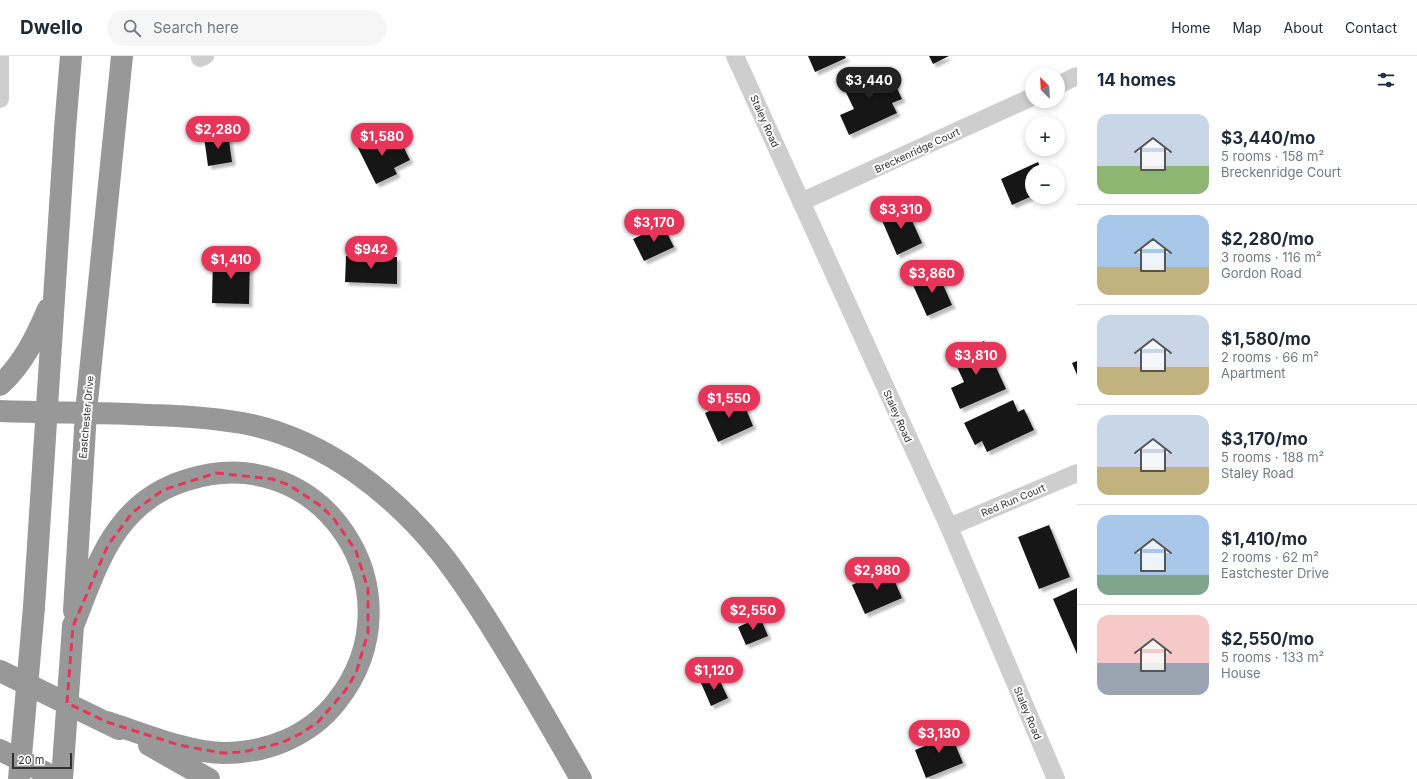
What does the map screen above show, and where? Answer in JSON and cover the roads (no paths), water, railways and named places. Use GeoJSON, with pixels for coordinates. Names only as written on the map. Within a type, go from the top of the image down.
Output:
{"type":"FeatureCollection","features":[{"type":"Feature","properties":{"kind":"highway"},"geometry":{"type":"LineString","coordinates":[[19,779],[34,607],[71,56]]}},
{"type":"Feature","properties":{"kind":"highway","name":"Eastchester Drive"},"geometry":{"type":"LineString","coordinates":[[62,779],[86,412],[122,56]]}},
{"type":"Feature","properties":{"kind":"highway"},"geometry":{"type":"LineString","coordinates":[[0,384],[10,375],[23,359],[37,334],[54,297]]}},
{"type":"Feature","properties":{"kind":"highway"},"geometry":{"type":"LineString","coordinates":[[0,411],[86,412],[182,416],[228,421],[253,425],[275,431],[334,458],[363,477],[389,498],[439,551],[464,584],[496,634],[581,779]]}},
{"type":"Feature","properties":{"kind":"highway"},"geometry":{"type":"LineString","coordinates":[[73,626],[108,545],[119,528],[133,512],[163,490],[198,476],[216,473],[235,473],[272,479],[289,485],[321,506],[334,519],[346,534],[356,551],[363,569],[368,589],[368,633],[356,673],[345,691],[332,707],[318,722],[300,734],[281,743],[262,749],[222,753],[179,745],[107,722]]}},
{"type":"Feature","properties":{"kind":"highway"},"geometry":{"type":"LineString","coordinates":[[0,671],[107,722],[209,779]]}},
{"type":"Feature","properties":{"kind":"highway"},"geometry":{"type":"LineString","coordinates":[[0,750],[58,779]]}},
{"type":"Feature","properties":{"kind":"street","name":"Staley Road"},"geometry":{"type":"LineString","coordinates":[[735,56],[949,527],[1056,779]]}},
{"type":"Feature","properties":{"kind":"street"},"geometry":{"type":"LineString","coordinates":[[0,57],[0,99]]}},
{"type":"Feature","properties":{"kind":"street"},"geometry":{"type":"LineString","coordinates":[[1065,82],[1077,76]]}},
{"type":"Feature","properties":{"kind":"street","name":"Breckenridge Court"},"geometry":{"type":"LineString","coordinates":[[801,202],[1025,100]]}},
{"type":"Feature","properties":{"kind":"street","name":"Red Run Court"},"geometry":{"type":"LineString","coordinates":[[949,527],[1077,473]]}}]}
